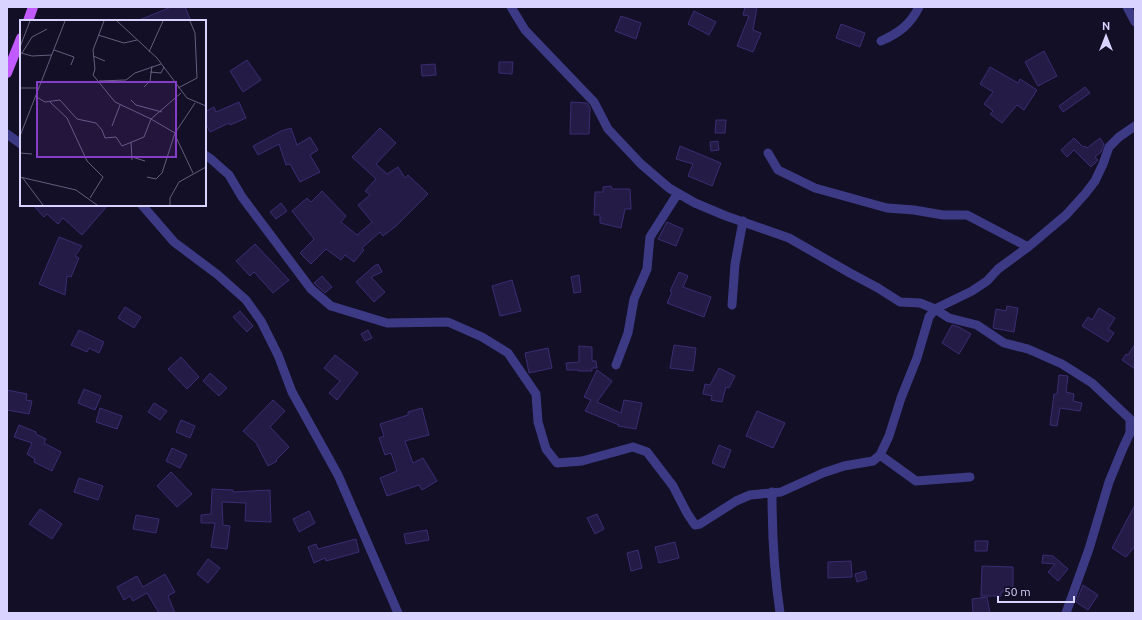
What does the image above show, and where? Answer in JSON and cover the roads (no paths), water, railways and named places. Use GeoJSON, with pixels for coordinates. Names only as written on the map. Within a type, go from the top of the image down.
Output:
{"type":"FeatureCollection","features":[{"type":"Feature","properties":{"kind":"main road"},"geometry":{"type":"LineString","coordinates":[[28,20],[33,7]]}},
{"type":"Feature","properties":{"kind":"main road"},"geometry":{"type":"LineString","coordinates":[[7,73],[12,50],[20,39]]}},
{"type":"Feature","properties":{"kind":"street"},"geometry":{"type":"LineString","coordinates":[[511,7],[525,30],[594,102],[608,129],[641,164],[669,188],[695,203],[726,216],[790,238],[900,302],[920,303],[935,309],[950,318],[977,325],[1004,343],[1028,350],[1062,364],[1092,383],[1132,416],[1133,437],[1123,448],[1109,482],[1089,549],[1066,613]]}},
{"type":"Feature","properties":{"kind":"street"},"geometry":{"type":"LineString","coordinates":[[881,41],[896,35],[907,26],[919,7]]}},
{"type":"Feature","properties":{"kind":"street"},"geometry":{"type":"LineString","coordinates":[[1127,7],[1135,22]]}},
{"type":"Feature","properties":{"kind":"street"},"geometry":{"type":"LineString","coordinates":[[206,156],[212,159],[229,175],[242,197],[311,289],[331,306],[388,323],[448,322],[482,337],[508,353],[536,394],[538,422],[546,449],[557,463],[582,461],[634,447],[647,452],[673,486],[695,525],[700,524],[736,501],[750,495],[780,492],[830,471],[873,461],[880,454],[889,436],[901,398],[917,358],[929,317],[935,309],[972,291],[987,281],[998,269],[1028,247],[1066,215],[1085,194],[1094,181],[1103,164],[1109,147],[1119,137],[1135,126]]}},
{"type":"Feature","properties":{"kind":"street"},"geometry":{"type":"LineString","coordinates":[[7,134],[20,143]]}},
{"type":"Feature","properties":{"kind":"street"},"geometry":{"type":"LineString","coordinates":[[768,152],[778,170],[815,188],[887,208],[914,210],[943,215],[967,215],[1028,247]]}},
{"type":"Feature","properties":{"kind":"street"},"geometry":{"type":"LineString","coordinates":[[616,365],[628,333],[634,299],[647,269],[650,237],[678,193]]}},
{"type":"Feature","properties":{"kind":"street"},"geometry":{"type":"LineString","coordinates":[[143,206],[174,242],[218,275],[246,300],[261,321],[278,355],[292,392],[338,475],[398,613]]}},
{"type":"Feature","properties":{"kind":"street"},"geometry":{"type":"LineString","coordinates":[[732,305],[736,264],[743,221]]}},
{"type":"Feature","properties":{"kind":"street"},"geometry":{"type":"LineString","coordinates":[[880,454],[916,481],[970,476]]}},
{"type":"Feature","properties":{"kind":"street"},"geometry":{"type":"LineString","coordinates":[[772,492],[772,540],[775,582],[780,613]]}}]}
